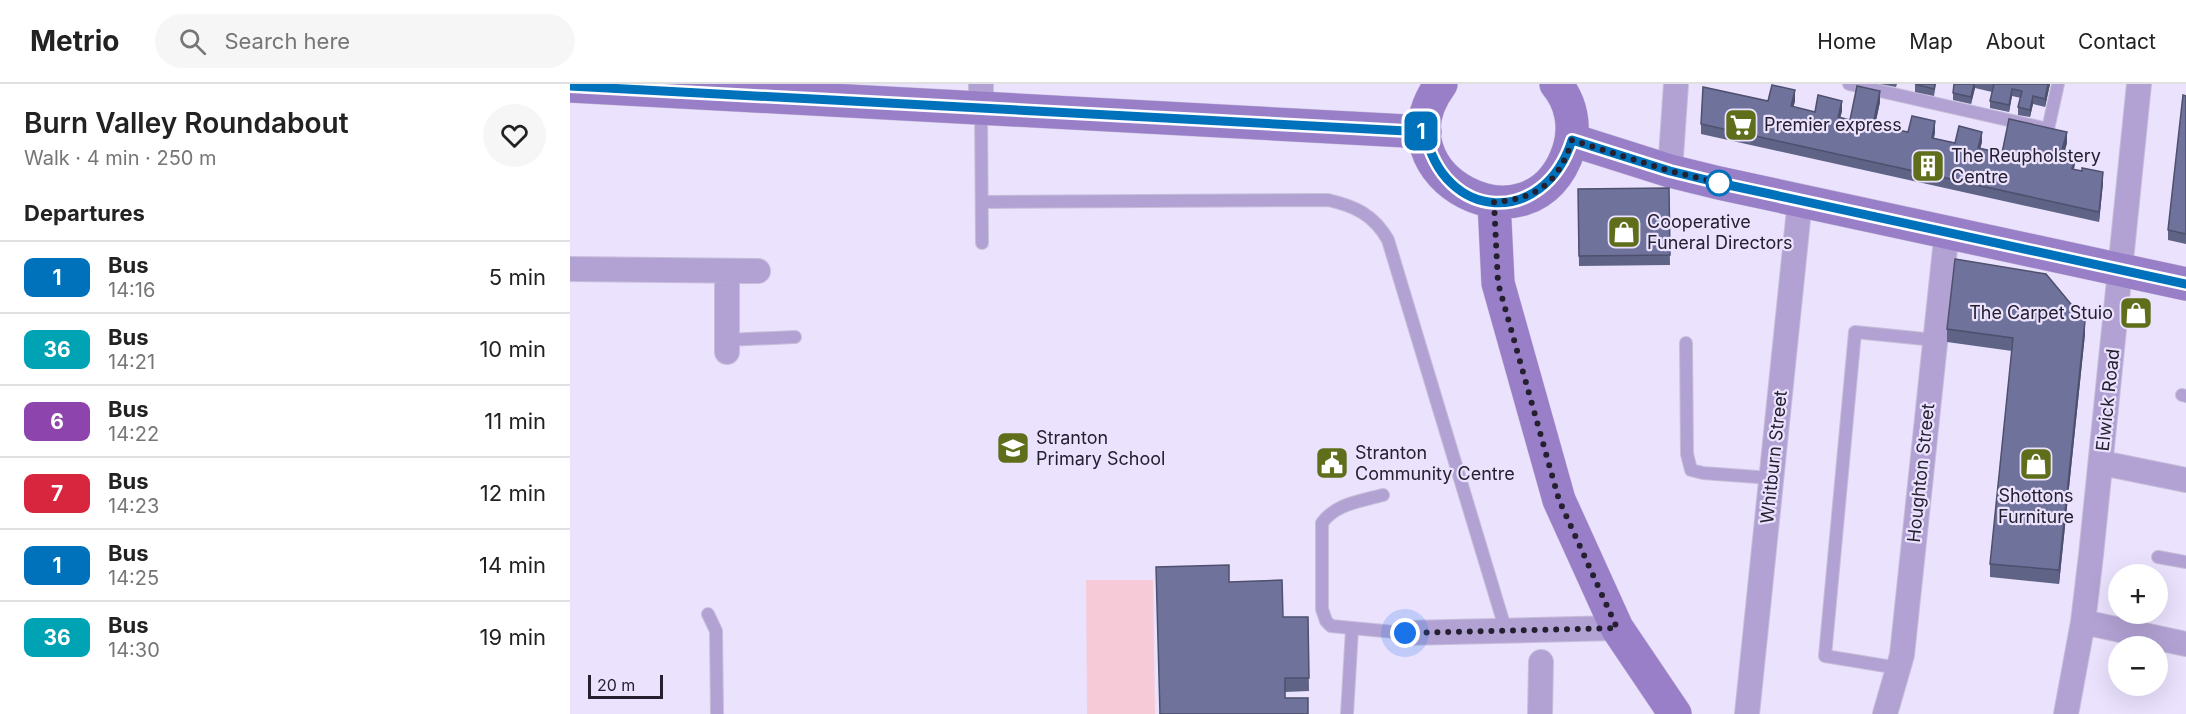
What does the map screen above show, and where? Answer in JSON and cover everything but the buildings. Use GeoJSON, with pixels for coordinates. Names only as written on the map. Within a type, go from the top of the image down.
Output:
{"type":"FeatureCollection","features":[{"type":"Feature","properties":{"kind":"main road"},"geometry":{"type":"LineString","coordinates":[[1441,84],[1427,112],[1425,132],[1434,163],[1454,188],[1473,198],[1494,202],[1515,201],[1536,193],[1553,179],[1559,170],[1572,140],[1572,116],[1563,93],[1556,84]]}},
{"type":"Feature","properties":{"kind":"main road"},"geometry":{"type":"LineString","coordinates":[[570,86],[981,96],[1425,132]]}},
{"type":"Feature","properties":{"kind":"main road"},"geometry":{"type":"LineString","coordinates":[[1572,140],[1670,171],[2186,284]]}},
{"type":"Feature","properties":{"kind":"main road"},"geometry":{"type":"LineString","coordinates":[[1494,202],[1498,283],[1559,500],[1617,628],[1675,714]]}},
{"type":"Feature","properties":{"kind":"street"},"geometry":{"type":"LineString","coordinates":[[1670,171],[1676,84]]}},
{"type":"Feature","properties":{"kind":"street","name":"Elwick Road"},"geometry":{"type":"LineString","coordinates":[[2066,714],[2083,622],[2102,463],[2139,84]]}},
{"type":"Feature","properties":{"kind":"street","name":"Whitburn Street"},"geometry":{"type":"LineString","coordinates":[[1747,714],[1800,200]]}},
{"type":"Feature","properties":{"kind":"street","name":"Houghton Street"},"geometry":{"type":"LineString","coordinates":[[1885,714],[1902,656],[1947,230]]}},
{"type":"Feature","properties":{"kind":"street"},"geometry":{"type":"LineString","coordinates":[[570,269],[758,271]]}},
{"type":"Feature","properties":{"kind":"street"},"geometry":{"type":"LineString","coordinates":[[727,271],[727,346]]}},
{"type":"Feature","properties":{"kind":"street"},"geometry":{"type":"LineString","coordinates":[[2102,463],[2186,480]]}},
{"type":"Feature","properties":{"kind":"street"},"geometry":{"type":"LineString","coordinates":[[2083,622],[2186,644]]}},
{"type":"Feature","properties":{"kind":"street"},"geometry":{"type":"LineString","coordinates":[[1405,633],[1617,628]]}},
{"type":"Feature","properties":{"kind":"street"},"geometry":{"type":"LineString","coordinates":[[1540,714],[1541,662]]}},
{"type":"Feature","properties":{"kind":"lane"},"geometry":{"type":"LineString","coordinates":[[1849,84],[2048,129],[2058,84]]}},
{"type":"Feature","properties":{"kind":"lane"},"geometry":{"type":"LineString","coordinates":[[981,96],[982,243]]}},
{"type":"Feature","properties":{"kind":"lane"},"geometry":{"type":"LineString","coordinates":[[982,202],[1328,200],[1351,205],[1371,216],[1388,240],[1506,631]]}},
{"type":"Feature","properties":{"kind":"lane"},"geometry":{"type":"LineString","coordinates":[[1898,668],[1825,656],[1855,332],[1935,340]]}},
{"type":"Feature","properties":{"kind":"lane"},"geometry":{"type":"LineString","coordinates":[[727,346],[795,337]]}},
{"type":"Feature","properties":{"kind":"lane"},"geometry":{"type":"LineString","coordinates":[[1686,343],[1687,454],[1691,470],[1771,478]]}},
{"type":"Feature","properties":{"kind":"lane"},"geometry":{"type":"LineString","coordinates":[[1383,495],[1329,513],[1322,523],[1320,534],[1322,609],[1326,621],[1331,626],[1405,633]]}},
{"type":"Feature","properties":{"kind":"lane"},"geometry":{"type":"LineString","coordinates":[[2158,557],[2186,562]]}},
{"type":"Feature","properties":{"kind":"lane"},"geometry":{"type":"LineString","coordinates":[[708,614],[716,631],[717,714]]}},
{"type":"Feature","properties":{"kind":"lane"},"geometry":{"type":"LineString","coordinates":[[1347,714],[1352,629]]}},
{"type":"Feature","properties":{"kind":"shaded area"},"geometry":{"type":"Polygon","coordinates":[[[1086,580],[1153,580],[1155,714],[1087,714],[1086,580]]]}},
{"type":"Feature","properties":{"kind":"bus line","name":"1"},"geometry":{"type":"LineString","coordinates":[[570,86],[1425,132],[1429,153],[1439,172],[1454,188],[1473,198],[1494,202],[1515,201],[1536,193],[1553,179],[1565,161],[1572,140],[1670,171],[1719,183],[1947,230],[2186,284]]}},
{"type":"Feature","properties":{"kind":"place","name":"Premier express"},"geometry":{"type":"Point","coordinates":[1741,125]}},
{"type":"Feature","properties":{"kind":"place","name":"The Reupholstery Centre"},"geometry":{"type":"Point","coordinates":[1928,166]}},
{"type":"Feature","properties":{"kind":"place","name":"Cooperative Funeral Directors"},"geometry":{"type":"Point","coordinates":[1624,232]}},
{"type":"Feature","properties":{"kind":"place","name":"The Carpet Stuio"},"geometry":{"type":"Point","coordinates":[2136,313]}},
{"type":"Feature","properties":{"kind":"place","name":"Stranton Primary School"},"geometry":{"type":"Point","coordinates":[1013,448]}},
{"type":"Feature","properties":{"kind":"place","name":"Stranton Community Centre"},"geometry":{"type":"Point","coordinates":[1332,463]}},
{"type":"Feature","properties":{"kind":"place","name":"Shottons Furniture"},"geometry":{"type":"Point","coordinates":[2036,464]}},
{"type":"Feature","properties":{"kind":"route"},"geometry":{"type":"LineString","coordinates":[[1405,633],[1617,628],[1559,500],[1498,283],[1494,202],[1515,201],[1536,193],[1553,179],[1565,161],[1572,140],[1670,171],[1719,183]]}}]}
